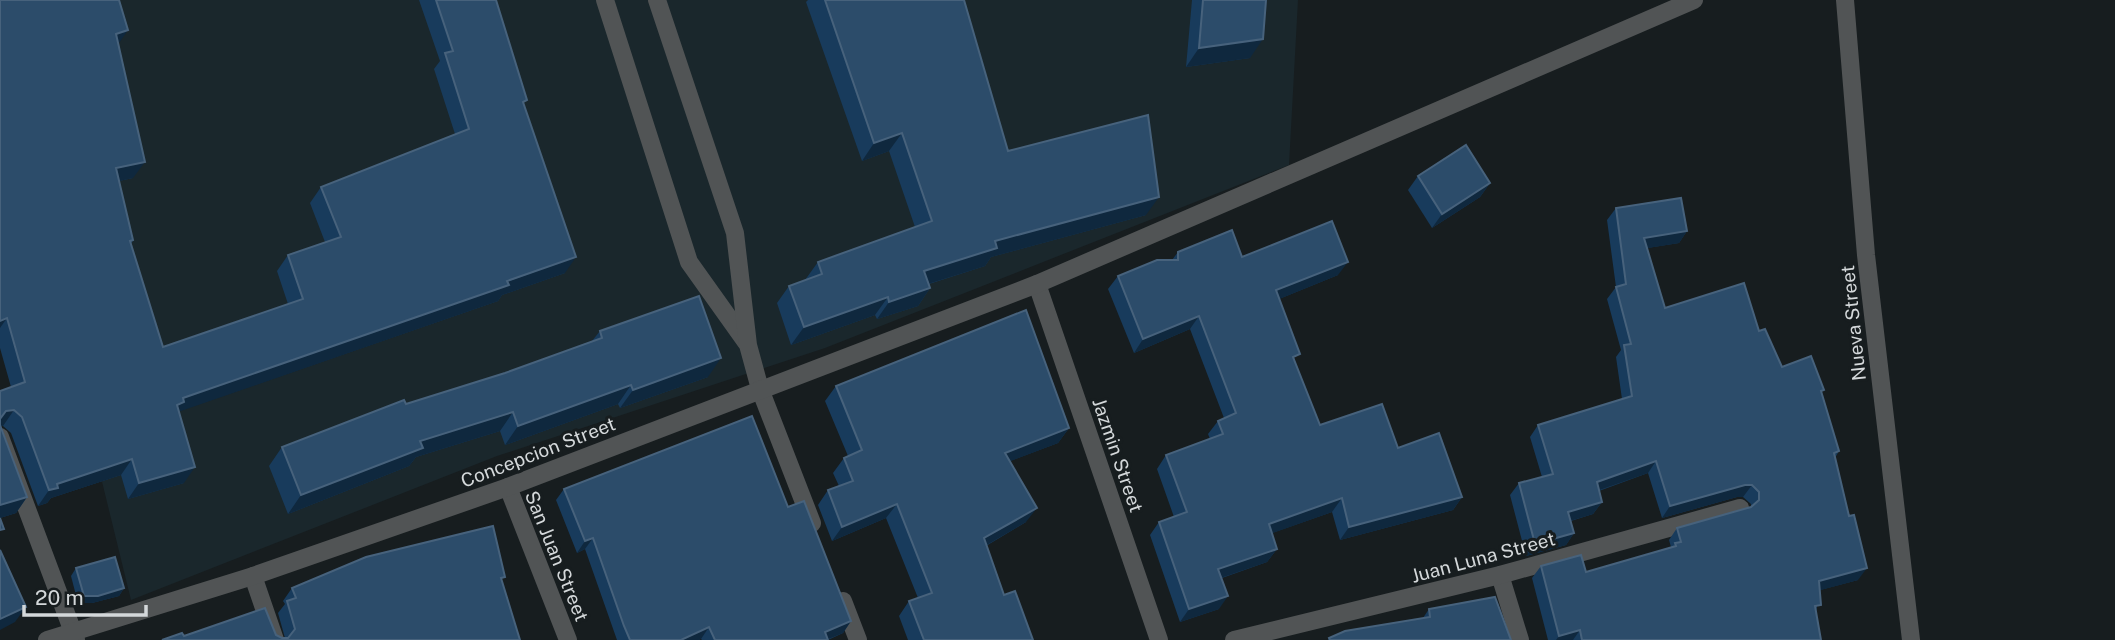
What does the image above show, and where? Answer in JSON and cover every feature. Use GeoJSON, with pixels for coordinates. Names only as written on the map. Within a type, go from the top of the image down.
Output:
{"type":"FeatureCollection","features":[{"type":"Feature","properties":{"kind":"street"},"geometry":{"type":"LineString","coordinates":[[605,0],[689,262],[748,345]]}},
{"type":"Feature","properties":{"kind":"street"},"geometry":{"type":"LineString","coordinates":[[657,0],[735,233],[748,345],[760,389],[819,540]]}},
{"type":"Feature","properties":{"kind":"street","name":"Concepcion Street"},"geometry":{"type":"LineString","coordinates":[[47,640],[75,636],[508,487],[1037,284],[1694,0]]}},
{"type":"Feature","properties":{"kind":"street","name":"Nueva Street"},"geometry":{"type":"LineString","coordinates":[[1845,0],[1866,255],[1911,640]]}},
{"type":"Feature","properties":{"kind":"street","name":"Jazmin Street"},"geometry":{"type":"LineString","coordinates":[[1037,284],[1159,640]]}},
{"type":"Feature","properties":{"kind":"street"},"geometry":{"type":"LineString","coordinates":[[0,437],[75,636]]}},
{"type":"Feature","properties":{"kind":"street","name":"San Juan Street"},"geometry":{"type":"LineString","coordinates":[[508,487],[568,640]]}},
{"type":"Feature","properties":{"kind":"street","name":"Juan Luna Street"},"geometry":{"type":"LineString","coordinates":[[1234,640],[1500,576],[1740,508]]}},
{"type":"Feature","properties":{"kind":"street"},"geometry":{"type":"LineString","coordinates":[[253,576],[275,640]]}},
{"type":"Feature","properties":{"kind":"street"},"geometry":{"type":"LineString","coordinates":[[1500,576],[1520,640]]}},
{"type":"Feature","properties":{"kind":"street"},"geometry":{"type":"LineString","coordinates":[[839,590],[858,640]]}},
{"type":"Feature","properties":{"kind":"shaded area"},"geometry":{"type":"Polygon","coordinates":[[[0,0],[1298,0],[1289,165],[825,348],[497,456],[131,600],[0,65],[0,0]]]}},
{"type":"Feature","properties":{"kind":"building"},"geometry":{"type":"Polygon","coordinates":[[[0,0],[119,0],[128,30],[116,34],[145,162],[116,168],[133,240],[130,241],[163,347],[303,299],[288,255],[341,237],[321,187],[469,129],[445,53],[453,51],[436,0],[496,0],[527,100],[523,102],[576,257],[507,281],[509,285],[183,398],[184,402],[177,405],[195,467],[139,483],[132,459],[57,484],[58,488],[49,490],[22,417],[14,410],[6,411],[0,419],[0,391],[25,382],[7,318],[0,321],[0,0]]]}},
{"type":"Feature","properties":{"kind":"building"},"geometry":{"type":"Polygon","coordinates":[[[825,0],[964,0],[1008,151],[1148,115],[1159,197],[995,241],[997,248],[924,271],[930,288],[889,302],[888,297],[804,327],[789,286],[822,274],[818,262],[932,221],[902,133],[874,143],[825,0]]]}},
{"type":"Feature","properties":{"kind":"building"},"geometry":{"type":"Polygon","coordinates":[[[1203,0],[1266,0],[1263,39],[1199,48],[1203,0]]]}},
{"type":"Feature","properties":{"kind":"building"},"geometry":{"type":"Polygon","coordinates":[[[1466,145],[1490,183],[1442,214],[1418,176],[1466,145]]]}},
{"type":"Feature","properties":{"kind":"building"},"geometry":{"type":"Polygon","coordinates":[[[1681,198],[1687,231],[1644,238],[1665,308],[1744,283],[1759,331],[1765,329],[1782,367],[1811,356],[1824,390],[1821,391],[1839,451],[1834,453],[1849,516],[1854,515],[1867,568],[1819,581],[1821,605],[1815,606],[1821,640],[1582,640],[1580,630],[1559,636],[1541,566],[1581,555],[1586,572],[1676,546],[1675,543],[1681,542],[1677,528],[1751,507],[1759,500],[1759,492],[1752,485],[1745,485],[1670,506],[1656,461],[1597,482],[1602,502],[1568,512],[1574,533],[1535,544],[1519,483],[1553,474],[1538,425],[1632,396],[1624,345],[1631,344],[1616,287],[1626,284],[1616,208],[1681,198]]]}},
{"type":"Feature","properties":{"kind":"building"},"geometry":{"type":"Polygon","coordinates":[[[1332,221],[1348,262],[1276,290],[1300,354],[1293,357],[1320,425],[1382,404],[1398,448],[1439,433],[1462,497],[1349,527],[1342,498],[1269,524],[1277,549],[1218,569],[1228,596],[1189,609],[1159,522],[1187,512],[1166,455],[1223,434],[1218,421],[1236,413],[1199,316],[1143,339],[1118,276],[1157,260],[1178,260],[1178,252],[1232,230],[1242,257],[1332,221]]]}},
{"type":"Feature","properties":{"kind":"building"},"geometry":{"type":"Polygon","coordinates":[[[699,296],[721,358],[633,390],[631,385],[518,426],[513,412],[420,441],[423,448],[301,495],[282,447],[404,400],[406,404],[505,373],[602,338],[600,331],[699,296]]]}},
{"type":"Feature","properties":{"kind":"building"},"geometry":{"type":"Polygon","coordinates":[[[1026,310],[1069,428],[1005,453],[1037,508],[984,538],[1004,595],[1015,591],[1033,640],[924,640],[909,601],[932,593],[897,504],[842,527],[828,490],[853,481],[844,458],[862,450],[836,386],[1026,310]]]}},
{"type":"Feature","properties":{"kind":"building"},"geometry":{"type":"Polygon","coordinates":[[[752,416],[788,507],[804,501],[851,621],[825,632],[828,640],[715,640],[709,627],[681,640],[630,640],[593,538],[585,541],[564,489],[752,416]]]}},
{"type":"Feature","properties":{"kind":"building"},"geometry":{"type":"Polygon","coordinates":[[[0,425],[27,497],[0,505],[0,425]]]}},
{"type":"Feature","properties":{"kind":"building"},"geometry":{"type":"Polygon","coordinates":[[[493,526],[505,577],[501,578],[520,640],[162,640],[182,633],[184,636],[265,608],[276,635],[288,638],[295,629],[287,601],[296,598],[292,588],[366,557],[493,526]]]}},
{"type":"Feature","properties":{"kind":"building"},"geometry":{"type":"Polygon","coordinates":[[[0,550],[26,607],[0,619],[0,550]]]}},
{"type":"Feature","properties":{"kind":"building"},"geometry":{"type":"Polygon","coordinates":[[[115,557],[124,588],[98,596],[84,596],[76,568],[115,557]]]}},
{"type":"Feature","properties":{"kind":"building"},"geometry":{"type":"Polygon","coordinates":[[[1495,597],[1511,640],[1329,638],[1345,631],[1430,617],[1429,609],[1495,597]]]}}]}
